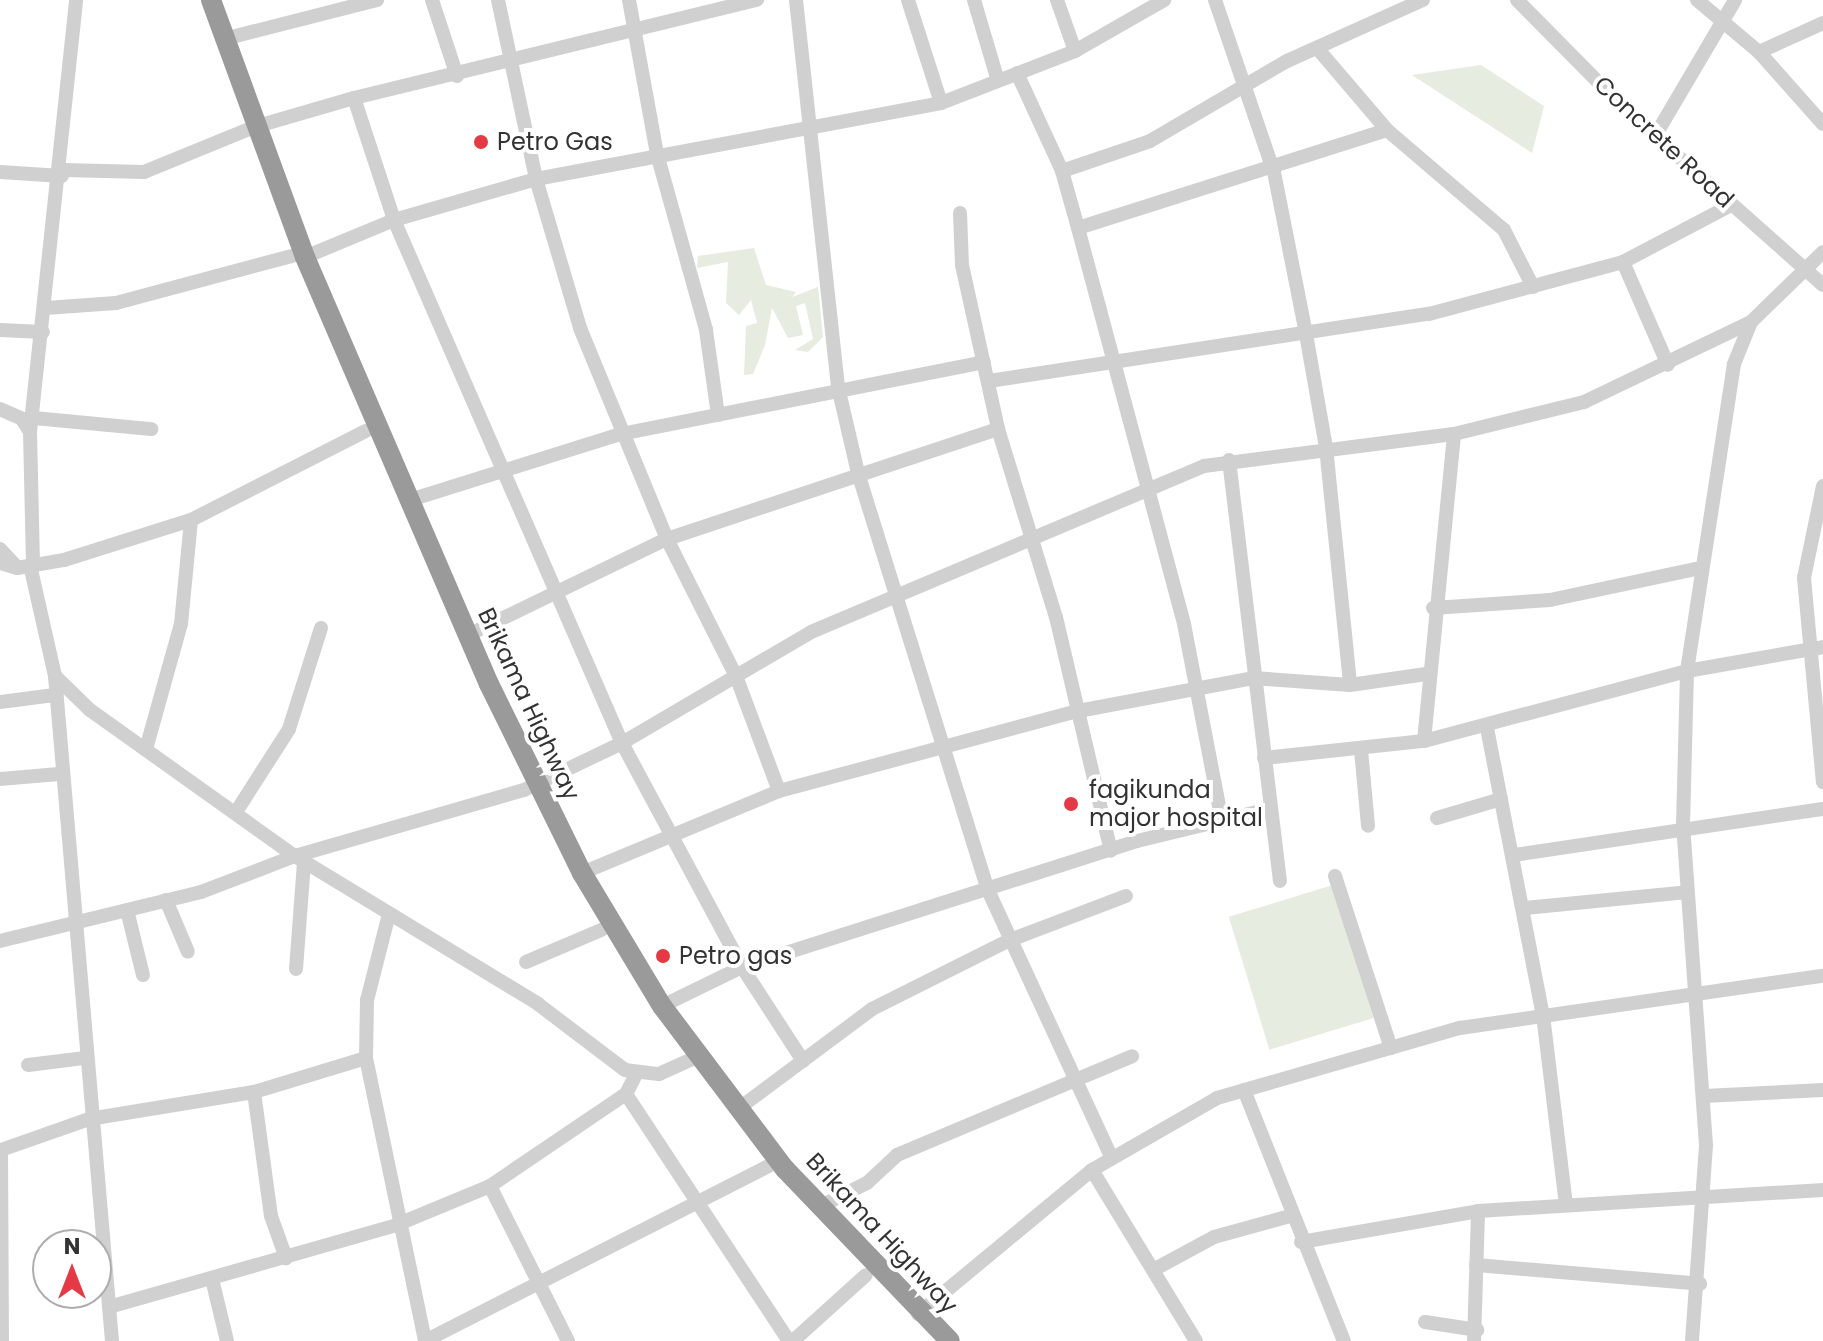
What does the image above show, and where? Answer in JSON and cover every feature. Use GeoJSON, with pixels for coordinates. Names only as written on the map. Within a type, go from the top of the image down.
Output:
{"type":"FeatureCollection","features":[{"type":"Feature","properties":{"kind":"highway","name":"Brikama Highway"},"geometry":{"type":"LineString","coordinates":[[199,0],[366,431],[529,788],[601,930],[769,1166],[928,1341]]}},
{"type":"Feature","properties":{"kind":"highway","name":"Brikama Highway"},"geometry":{"type":"LineString","coordinates":[[211,0],[249,129]]}},
{"type":"Feature","properties":{"kind":"highway","name":"Brikama Highway"},"geometry":{"type":"LineString","coordinates":[[299,256],[410,500],[529,788],[694,1059],[819,1207],[918,1314],[950,1341]]}},
{"type":"Feature","properties":{"kind":"street"},"geometry":{"type":"LineString","coordinates":[[76,0],[62,173],[32,425],[27,566],[55,676],[59,774],[101,1229]]}},
{"type":"Feature","properties":{"kind":"street"},"geometry":{"type":"LineString","coordinates":[[224,39],[377,0]]}},
{"type":"Feature","properties":{"kind":"street"},"geometry":{"type":"LineString","coordinates":[[432,0],[457,76]]}},
{"type":"Feature","properties":{"kind":"street"},"geometry":{"type":"LineString","coordinates":[[498,0],[536,179],[580,328],[621,434],[667,539],[736,676],[779,791]]}},
{"type":"Feature","properties":{"kind":"street"},"geometry":{"type":"LineString","coordinates":[[629,0],[657,154],[706,330],[718,415]]}},
{"type":"Feature","properties":{"kind":"street"},"geometry":{"type":"LineString","coordinates":[[0,172],[144,172],[249,129],[354,98],[635,35],[757,0]]}},
{"type":"Feature","properties":{"kind":"street"},"geometry":{"type":"LineString","coordinates":[[796,0],[814,131],[838,387],[858,473],[938,744],[987,888],[1073,1082],[1112,1158]]}},
{"type":"Feature","properties":{"kind":"street"},"geometry":{"type":"LineString","coordinates":[[908,0],[941,103]]}},
{"type":"Feature","properties":{"kind":"street"},"geometry":{"type":"LineString","coordinates":[[974,0],[998,81]]}},
{"type":"Feature","properties":{"kind":"street"},"geometry":{"type":"LineString","coordinates":[[1057,0],[1075,51]]}},
{"type":"Feature","properties":{"kind":"street"},"geometry":{"type":"LineString","coordinates":[[46,308],[116,303],[299,256],[394,220],[536,179],[657,154],[814,131],[941,103],[1075,51],[1164,0]]}},
{"type":"Feature","properties":{"kind":"street"},"geometry":{"type":"LineString","coordinates":[[1215,0],[1247,84],[1274,172],[1306,334],[1326,447],[1350,685]]}},
{"type":"Feature","properties":{"kind":"street"},"geometry":{"type":"LineString","coordinates":[[1062,171],[1150,141],[1247,84],[1423,0]]}},
{"type":"Feature","properties":{"kind":"street","name":"Concrete Road"},"geometry":{"type":"LineString","coordinates":[[1517,0],[1655,136],[1819,282]]}},
{"type":"Feature","properties":{"kind":"street"},"geometry":{"type":"LineString","coordinates":[[1697,0],[1724,19],[1759,52],[1823,124]]}},
{"type":"Feature","properties":{"kind":"street"},"geometry":{"type":"LineString","coordinates":[[1655,136],[1735,0]]}},
{"type":"Feature","properties":{"kind":"street"},"geometry":{"type":"LineString","coordinates":[[1759,52],[1823,23]]}},
{"type":"Feature","properties":{"kind":"street"},"geometry":{"type":"LineString","coordinates":[[1317,48],[1387,130],[1504,230],[1533,287]]}},
{"type":"Feature","properties":{"kind":"street"},"geometry":{"type":"LineString","coordinates":[[1017,73],[1062,171],[1078,228],[1197,689],[1222,821]]}},
{"type":"Feature","properties":{"kind":"street"},"geometry":{"type":"LineString","coordinates":[[354,98],[394,220],[500,474],[622,743],[742,967],[803,1061]]}},
{"type":"Feature","properties":{"kind":"street"},"geometry":{"type":"LineString","coordinates":[[1078,228],[1274,172],[1387,130]]}},
{"type":"Feature","properties":{"kind":"street"},"geometry":{"type":"LineString","coordinates":[[989,381],[1429,314],[1623,262],[1731,205]]}},
{"type":"Feature","properties":{"kind":"street"},"geometry":{"type":"LineString","coordinates":[[960,213],[962,265],[998,429],[1033,536],[1073,712],[1111,851]]}},
{"type":"Feature","properties":{"kind":"street"},"geometry":{"type":"LineString","coordinates":[[0,941],[166,900],[529,788],[622,743],[736,676],[894,596],[1145,487],[1229,460],[1454,434],[1584,402],[1668,365],[1751,322],[1823,252]]}},
{"type":"Feature","properties":{"kind":"street"},"geometry":{"type":"LineString","coordinates":[[1623,262],[1668,365]]}},
{"type":"Feature","properties":{"kind":"street"},"geometry":{"type":"LineString","coordinates":[[1692,1341],[1700,1284],[1706,1195],[1704,1096],[1683,825],[1687,671],[1700,568],[1734,364],[1751,322]]}},
{"type":"Feature","properties":{"kind":"street"},"geometry":{"type":"LineString","coordinates":[[0,330],[43,332]]}},
{"type":"Feature","properties":{"kind":"street"},"geometry":{"type":"LineString","coordinates":[[410,500],[621,434],[838,387],[984,362]]}},
{"type":"Feature","properties":{"kind":"street"},"geometry":{"type":"LineString","coordinates":[[0,409],[32,425],[151,429]]}},
{"type":"Feature","properties":{"kind":"street"},"geometry":{"type":"LineString","coordinates":[[468,635],[667,539],[998,429]]}},
{"type":"Feature","properties":{"kind":"street"},"geometry":{"type":"LineString","coordinates":[[0,563],[27,566],[191,520],[366,431]]}},
{"type":"Feature","properties":{"kind":"street"},"geometry":{"type":"LineString","coordinates":[[1424,741],[1426,674],[1454,434]]}},
{"type":"Feature","properties":{"kind":"street"},"geometry":{"type":"LineString","coordinates":[[1229,460],[1280,881]]}},
{"type":"Feature","properties":{"kind":"street"},"geometry":{"type":"LineString","coordinates":[[1823,486],[1804,578],[1806,649],[1823,782]]}},
{"type":"Feature","properties":{"kind":"street"},"geometry":{"type":"LineString","coordinates":[[146,749],[181,624],[191,520]]}},
{"type":"Feature","properties":{"kind":"street"},"geometry":{"type":"LineString","coordinates":[[0,549],[27,566]]}},
{"type":"Feature","properties":{"kind":"street"},"geometry":{"type":"LineString","coordinates":[[1433,608],[1550,600],[1700,568]]}},
{"type":"Feature","properties":{"kind":"street"},"geometry":{"type":"LineString","coordinates":[[236,812],[289,729],[321,628]]}},
{"type":"Feature","properties":{"kind":"street"},"geometry":{"type":"LineString","coordinates":[[1264,758],[1424,741],[1487,728],[1687,671],[1823,647]]}},
{"type":"Feature","properties":{"kind":"street"},"geometry":{"type":"LineString","coordinates":[[582,873],[779,791],[938,744],[1073,712],[1253,678],[1350,685],[1426,674]]}},
{"type":"Feature","properties":{"kind":"street"},"geometry":{"type":"LineString","coordinates":[[55,676],[146,749],[300,859],[636,1074],[694,1059]]}},
{"type":"Feature","properties":{"kind":"street"},"geometry":{"type":"LineString","coordinates":[[0,702],[55,695]]}},
{"type":"Feature","properties":{"kind":"street"},"geometry":{"type":"LineString","coordinates":[[1487,728],[1525,908],[1543,1015],[1566,1204]]}},
{"type":"Feature","properties":{"kind":"street"},"geometry":{"type":"LineString","coordinates":[[1361,750],[1368,826]]}},
{"type":"Feature","properties":{"kind":"street"},"geometry":{"type":"LineString","coordinates":[[0,779],[59,774]]}},
{"type":"Feature","properties":{"kind":"street"},"geometry":{"type":"LineString","coordinates":[[1437,818],[1501,799]]}},
{"type":"Feature","properties":{"kind":"street"},"geometry":{"type":"LineString","coordinates":[[662,1006],[742,967],[987,888],[1269,809]]}},
{"type":"Feature","properties":{"kind":"street"},"geometry":{"type":"LineString","coordinates":[[1514,855],[1683,825],[1823,809]]}},
{"type":"Feature","properties":{"kind":"street"},"geometry":{"type":"LineString","coordinates":[[296,969],[300,859]]}},
{"type":"Feature","properties":{"kind":"street"},"geometry":{"type":"LineString","coordinates":[[1335,876],[1391,1048]]}},
{"type":"Feature","properties":{"kind":"street"},"geometry":{"type":"LineString","coordinates":[[1525,908],[1687,892]]}},
{"type":"Feature","properties":{"kind":"street"},"geometry":{"type":"LineString","coordinates":[[738,1109],[872,1009],[1010,940],[1126,896]]}},
{"type":"Feature","properties":{"kind":"street"},"geometry":{"type":"LineString","coordinates":[[166,900],[188,952]]}},
{"type":"Feature","properties":{"kind":"street"},"geometry":{"type":"LineString","coordinates":[[127,910],[143,975]]}},
{"type":"Feature","properties":{"kind":"street"},"geometry":{"type":"LineString","coordinates":[[389,914],[367,1000],[366,1058],[396,1225],[425,1341],[701,1205],[769,1166]]}},
{"type":"Feature","properties":{"kind":"street"},"geometry":{"type":"LineString","coordinates":[[526,962],[601,930]]}},
{"type":"Feature","properties":{"kind":"street"},"geometry":{"type":"LineString","coordinates":[[918,1314],[1092,1170],[1164,1124],[1244,1090],[1391,1048],[1543,1015],[1823,976]]}},
{"type":"Feature","properties":{"kind":"street"},"geometry":{"type":"LineString","coordinates":[[819,1207],[867,1183],[897,1155],[1132,1056]]}},
{"type":"Feature","properties":{"kind":"street"},"geometry":{"type":"LineString","coordinates":[[28,1065],[84,1058]]}},
{"type":"Feature","properties":{"kind":"street"},"geometry":{"type":"LineString","coordinates":[[2,1341],[0,1149],[89,1119],[254,1092],[366,1058]]}},
{"type":"Feature","properties":{"kind":"street"},"geometry":{"type":"LineString","coordinates":[[112,1306],[396,1225],[490,1186],[626,1094],[636,1074]]}},
{"type":"Feature","properties":{"kind":"street"},"geometry":{"type":"LineString","coordinates":[[1244,1090],[1290,1216],[1344,1341]]}},
{"type":"Feature","properties":{"kind":"street"},"geometry":{"type":"LineString","coordinates":[[1704,1096],[1823,1090]]}},
{"type":"Feature","properties":{"kind":"street"},"geometry":{"type":"LineString","coordinates":[[254,1092],[271,1216],[286,1258]]}},
{"type":"Feature","properties":{"kind":"street"},"geometry":{"type":"LineString","coordinates":[[626,1094],[791,1341],[866,1275]]}},
{"type":"Feature","properties":{"kind":"street"},"geometry":{"type":"LineString","coordinates":[[1092,1170],[1196,1341]]}},
{"type":"Feature","properties":{"kind":"street"},"geometry":{"type":"LineString","coordinates":[[490,1186],[568,1341]]}},
{"type":"Feature","properties":{"kind":"street"},"geometry":{"type":"LineString","coordinates":[[1301,1242],[1478,1211],[1823,1190]]}},
{"type":"Feature","properties":{"kind":"street"},"geometry":{"type":"LineString","coordinates":[[1425,1322],[1475,1338],[1478,1211]]}},
{"type":"Feature","properties":{"kind":"street"},"geometry":{"type":"LineString","coordinates":[[1155,1269],[1214,1237],[1290,1216]]}},
{"type":"Feature","properties":{"kind":"street"},"geometry":{"type":"LineString","coordinates":[[1476,1265],[1700,1284]]}},
{"type":"Feature","properties":{"kind":"street"},"geometry":{"type":"LineString","coordinates":[[212,1279],[227,1341]]}},
{"type":"Feature","properties":{"kind":"street"},"geometry":{"type":"LineString","coordinates":[[109,1309],[112,1341]]}},
{"type":"Feature","properties":{"kind":"shaded area"},"geometry":{"type":"Polygon","coordinates":[[[1481,65],[1544,106],[1532,153],[1412,75],[1481,65]]]}},
{"type":"Feature","properties":{"kind":"shaded area"},"geometry":{"type":"Polygon","coordinates":[[[754,248],[766,285],[796,292],[792,297],[818,287],[823,337],[808,352],[795,350],[813,339],[805,303],[796,306],[803,335],[788,338],[772,308],[765,345],[753,374],[744,375],[746,326],[757,323],[751,300],[739,315],[726,303],[728,262],[697,268],[698,256],[754,248]]]}},
{"type":"Feature","properties":{"kind":"shaded area"},"geometry":{"type":"Polygon","coordinates":[[[1333,885],[1374,1018],[1269,1050],[1229,917],[1333,885]]]}},
{"type":"Feature","properties":{"kind":"place","name":"Petro Gas"},"geometry":{"type":"Point","coordinates":[481,142]}},
{"type":"Feature","properties":{"kind":"place","name":"fagikunda major hospital"},"geometry":{"type":"Point","coordinates":[1071,804]}},
{"type":"Feature","properties":{"kind":"place","name":"Petro gas"},"geometry":{"type":"Point","coordinates":[663,956]}}]}
